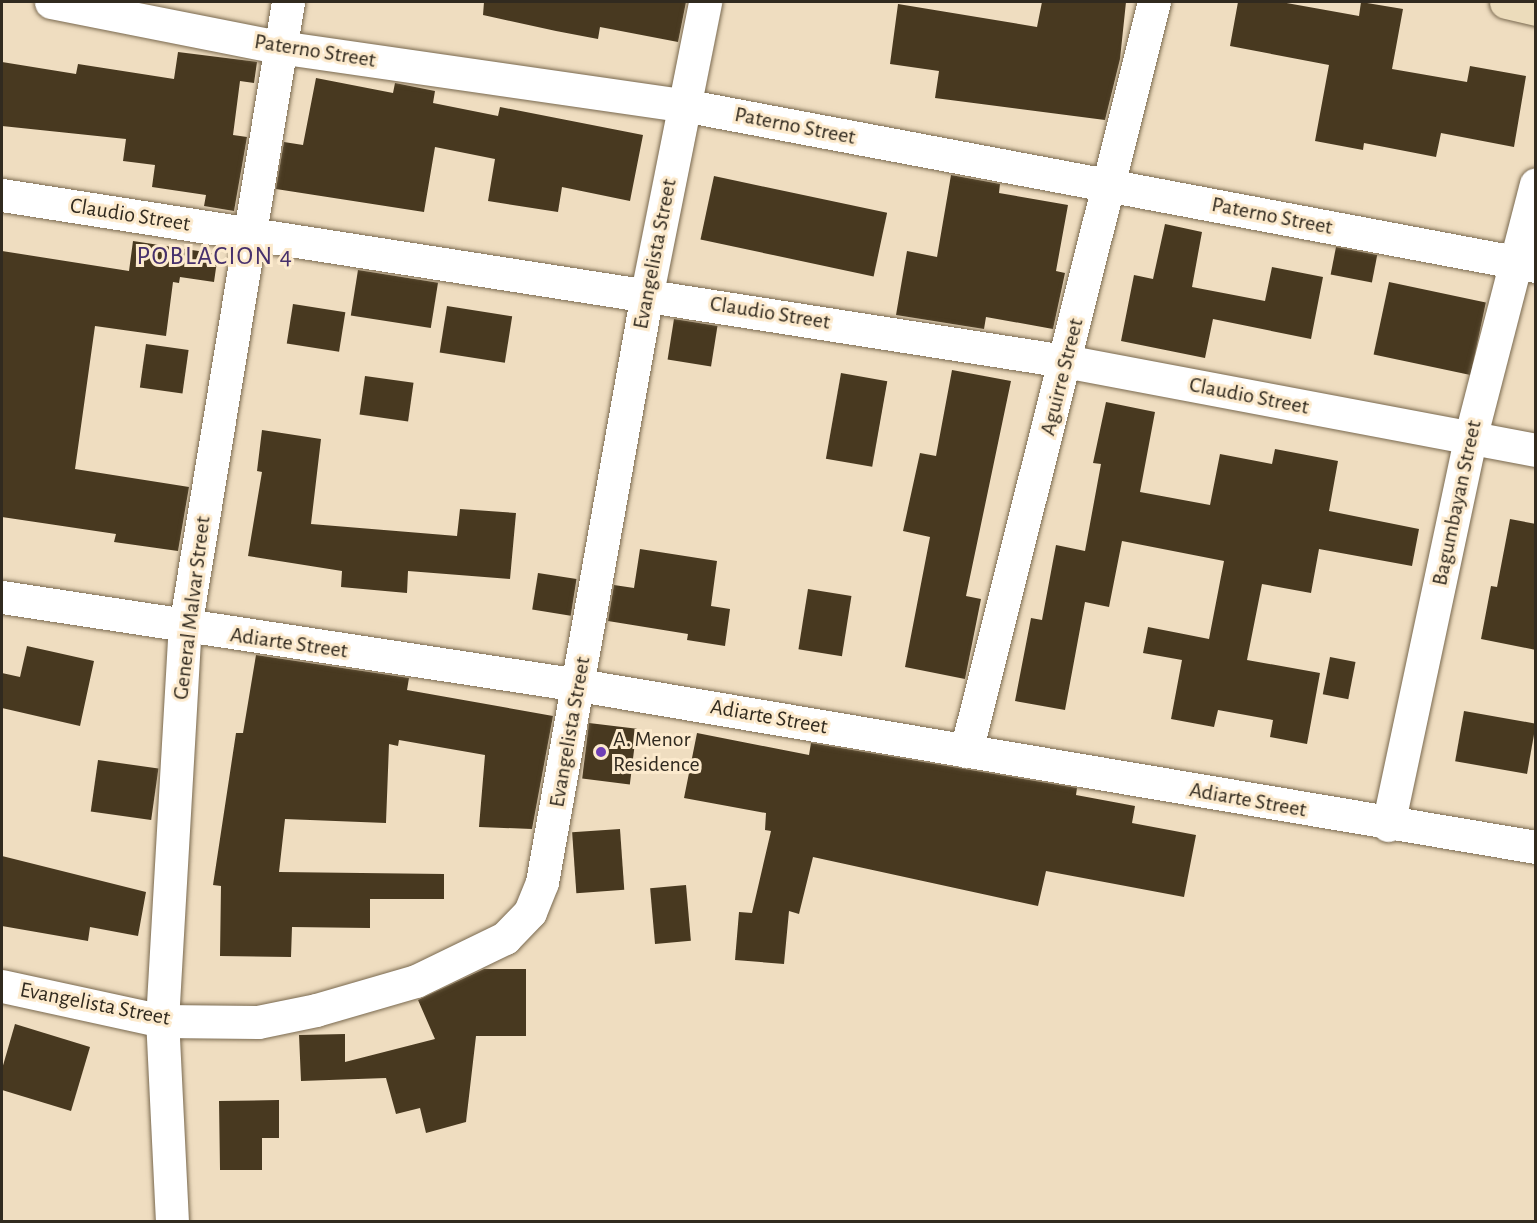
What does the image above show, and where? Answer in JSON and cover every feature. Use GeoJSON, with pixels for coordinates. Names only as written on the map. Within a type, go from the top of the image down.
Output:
{"type":"FeatureCollection","features":[{"type":"Feature","properties":{"kind":"street","name":"Paterno Street"},"geometry":{"type":"LineString","coordinates":[[51,2],[279,47],[683,105],[1525,264]]}},
{"type":"Feature","properties":{"kind":"street","name":"General Malvar Street"},"geometry":{"type":"LineString","coordinates":[[172,1221],[162,1021],[185,627],[247,234],[288,2]]}},
{"type":"Feature","properties":{"kind":"street","name":"Evangelista Street"},"geometry":{"type":"LineString","coordinates":[[2,986],[162,1021],[258,1022],[316,1011],[416,981],[505,938],[530,912],[542,882],[579,685],[647,293],[705,2]]}},
{"type":"Feature","properties":{"kind":"street","name":"Aguirre Street"},"geometry":{"type":"LineString","coordinates":[[966,751],[1111,185],[1154,2]]}},
{"type":"Feature","properties":{"kind":"street"},"geometry":{"type":"LineString","coordinates":[[1506,2],[1536,9]]}},
{"type":"Feature","properties":{"kind":"street","name":"Bagumbayan Street"},"geometry":{"type":"LineString","coordinates":[[1389,825],[1470,439],[1525,264],[1536,184]]}},
{"type":"Feature","properties":{"kind":"street","name":"Claudio Street"},"geometry":{"type":"LineString","coordinates":[[2,195],[647,293],[1065,361],[1536,450]]}},
{"type":"Feature","properties":{"kind":"street","name":"Adiarte Street"},"geometry":{"type":"LineString","coordinates":[[2,597],[185,627],[579,685],[1389,825],[1536,847]]}},
{"type":"Feature","properties":{"kind":"building"},"geometry":{"type":"Polygon","coordinates":[[[484,2],[686,2],[678,42],[600,27],[598,39],[556,31],[483,15],[484,2]]]}},
{"type":"Feature","properties":{"kind":"building"},"geometry":{"type":"Polygon","coordinates":[[[1042,2],[1126,2],[1120,59],[1105,120],[935,98],[939,71],[890,64],[898,4],[1037,27],[1042,2]]]}},
{"type":"Feature","properties":{"kind":"building"},"geometry":{"type":"Polygon","coordinates":[[[1238,2],[1281,2],[1359,16],[1361,2],[1403,9],[1392,69],[1467,82],[1470,66],[1526,76],[1514,147],[1441,133],[1436,157],[1364,143],[1363,150],[1315,141],[1329,65],[1230,46],[1238,2]]]}},
{"type":"Feature","properties":{"kind":"building"},"geometry":{"type":"Polygon","coordinates":[[[178,52],[257,62],[254,83],[240,81],[233,135],[247,137],[234,211],[204,206],[206,195],[152,187],[155,165],[123,161],[126,139],[2,126],[2,62],[76,74],[78,64],[174,79],[178,52]]]}},
{"type":"Feature","properties":{"kind":"building"},"geometry":{"type":"Polygon","coordinates":[[[316,78],[393,93],[395,83],[435,91],[433,103],[498,116],[500,107],[643,135],[630,201],[562,187],[558,212],[488,201],[495,159],[435,147],[424,212],[276,189],[284,142],[303,145],[316,78]]]}},
{"type":"Feature","properties":{"kind":"building"},"geometry":{"type":"Polygon","coordinates":[[[951,175],[1000,184],[999,193],[1068,205],[1056,271],[1065,273],[1053,329],[986,317],[984,329],[896,315],[907,251],[937,257],[951,175]]]}},
{"type":"Feature","properties":{"kind":"building"},"geometry":{"type":"Polygon","coordinates":[[[714,176],[887,213],[874,276],[700,240],[714,176]]]}},
{"type":"Feature","properties":{"kind":"building"},"geometry":{"type":"Polygon","coordinates":[[[1165,224],[1202,232],[1192,287],[1265,301],[1272,267],[1323,277],[1311,339],[1213,319],[1205,358],[1121,341],[1134,275],[1153,279],[1165,224]]]}},
{"type":"Feature","properties":{"kind":"building"},"geometry":{"type":"Polygon","coordinates":[[[133,241],[218,254],[214,282],[180,277],[179,283],[173,282],[166,336],[95,326],[75,469],[189,487],[178,551],[114,542],[116,534],[2,517],[2,251],[129,271],[133,241]]]}},
{"type":"Feature","properties":{"kind":"building"},"geometry":{"type":"Polygon","coordinates":[[[1336,247],[1377,255],[1372,282],[1331,274],[1336,247]]]}},
{"type":"Feature","properties":{"kind":"building"},"geometry":{"type":"Polygon","coordinates":[[[358,270],[438,283],[431,328],[351,315],[358,270]]]}},
{"type":"Feature","properties":{"kind":"building"},"geometry":{"type":"Polygon","coordinates":[[[1389,282],[1486,303],[1470,375],[1374,354],[1389,282]]]}},
{"type":"Feature","properties":{"kind":"building"},"geometry":{"type":"Polygon","coordinates":[[[293,304],[345,312],[339,352],[287,344],[293,304]]]}},
{"type":"Feature","properties":{"kind":"building"},"geometry":{"type":"Polygon","coordinates":[[[447,306],[512,316],[505,363],[440,352],[447,306]]]}},
{"type":"Feature","properties":{"kind":"building"},"geometry":{"type":"Polygon","coordinates":[[[674,319],[717,326],[711,366],[668,359],[674,319]]]}},
{"type":"Feature","properties":{"kind":"building"},"geometry":{"type":"Polygon","coordinates":[[[146,344],[189,350],[182,394],[140,388],[146,344]]]}},
{"type":"Feature","properties":{"kind":"building"},"geometry":{"type":"Polygon","coordinates":[[[952,370],[1011,381],[966,596],[981,599],[965,679],[905,667],[930,537],[903,531],[920,453],[936,456],[952,370]]]}},
{"type":"Feature","properties":{"kind":"building"},"geometry":{"type":"Polygon","coordinates":[[[841,373],[887,381],[872,467],[826,459],[841,373]]]}},
{"type":"Feature","properties":{"kind":"building"},"geometry":{"type":"Polygon","coordinates":[[[365,376],[414,383],[408,421],[360,415],[365,376]]]}},
{"type":"Feature","properties":{"kind":"building"},"geometry":{"type":"Polygon","coordinates":[[[1106,402],[1155,412],[1140,492],[1210,505],[1220,454],[1272,464],[1275,449],[1338,461],[1329,511],[1419,529],[1412,566],[1319,549],[1311,593],[1262,584],[1247,660],[1320,673],[1307,744],[1270,737],[1273,720],[1218,710],[1214,727],[1171,719],[1182,660],[1143,653],[1148,627],[1209,639],[1224,561],[1122,541],[1109,607],[1085,602],[1065,710],[1015,701],[1031,618],[1042,620],[1056,545],[1085,551],[1101,464],[1093,463],[1106,402]]]}},
{"type":"Feature","properties":{"kind":"building"},"geometry":{"type":"Polygon","coordinates":[[[262,430],[321,439],[311,524],[457,536],[460,509],[516,513],[510,579],[408,571],[407,593],[341,587],[342,571],[248,556],[262,472],[257,471],[262,430]]]}},
{"type":"Feature","properties":{"kind":"building"},"geometry":{"type":"Polygon","coordinates":[[[1510,519],[1536,524],[1536,650],[1481,639],[1491,586],[1497,587],[1510,519]]]}},
{"type":"Feature","properties":{"kind":"building"},"geometry":{"type":"Polygon","coordinates":[[[640,549],[717,561],[711,606],[730,609],[725,646],[687,640],[688,634],[608,621],[614,585],[634,588],[640,549]]]}},
{"type":"Feature","properties":{"kind":"building"},"geometry":{"type":"Polygon","coordinates":[[[538,573],[577,579],[571,616],[532,610],[538,573]]]}},
{"type":"Feature","properties":{"kind":"building"},"geometry":{"type":"Polygon","coordinates":[[[808,589],[851,596],[842,656],[798,649],[808,589]]]}},
{"type":"Feature","properties":{"kind":"building"},"geometry":{"type":"Polygon","coordinates":[[[27,646],[94,661],[80,726],[2,708],[2,673],[20,677],[27,646]]]}},
{"type":"Feature","properties":{"kind":"building"},"geometry":{"type":"Polygon","coordinates":[[[256,655],[409,678],[407,690],[553,716],[532,829],[479,827],[485,755],[399,740],[398,746],[389,744],[386,823],[285,819],[279,872],[444,874],[444,899],[370,899],[370,928],[292,927],[291,957],[220,956],[221,886],[213,885],[236,733],[243,733],[256,655]]]}},
{"type":"Feature","properties":{"kind":"building"},"geometry":{"type":"Polygon","coordinates":[[[1330,657],[1356,662],[1348,699],[1323,694],[1330,657]]]}},
{"type":"Feature","properties":{"kind":"building"},"geometry":{"type":"Polygon","coordinates":[[[1464,711],[1536,724],[1527,774],[1455,761],[1464,711]]]}},
{"type":"Feature","properties":{"kind":"building","name":"A. Menor Residence"},"geometry":{"type":"Polygon","coordinates":[[[589,723],[637,729],[630,784],[582,779],[589,723]]]}},
{"type":"Feature","properties":{"kind":"building"},"geometry":{"type":"Polygon","coordinates":[[[697,733],[809,755],[811,743],[1077,788],[1076,795],[1135,806],[1132,823],[1196,835],[1184,897],[1046,871],[1038,906],[813,857],[799,914],[789,911],[784,964],[735,960],[739,912],[752,913],[771,831],[765,830],[766,813],[684,798],[697,733]]]}},
{"type":"Feature","properties":{"kind":"building"},"geometry":{"type":"Polygon","coordinates":[[[98,760],[158,768],[151,820],[91,811],[98,760]]]}},
{"type":"Feature","properties":{"kind":"building"},"geometry":{"type":"Polygon","coordinates":[[[620,829],[624,890],[576,893],[572,832],[620,829]]]}},
{"type":"Feature","properties":{"kind":"building"},"geometry":{"type":"Polygon","coordinates":[[[2,856],[146,892],[138,936],[90,927],[88,941],[2,926],[2,856]]]}},
{"type":"Feature","properties":{"kind":"building"},"geometry":{"type":"Polygon","coordinates":[[[686,885],[691,941],[655,944],[650,888],[686,885]]]}},
{"type":"Feature","properties":{"kind":"building"},"geometry":{"type":"Polygon","coordinates":[[[484,969],[526,969],[526,1036],[476,1036],[466,1122],[426,1133],[420,1108],[396,1114],[386,1078],[301,1081],[299,1035],[345,1034],[345,1062],[435,1039],[418,1000],[484,969]]]}},
{"type":"Feature","properties":{"kind":"building"},"geometry":{"type":"Polygon","coordinates":[[[15,1024],[90,1047],[71,1111],[2,1090],[2,1069],[15,1024]]]}},
{"type":"Feature","properties":{"kind":"building"},"geometry":{"type":"Polygon","coordinates":[[[279,1100],[279,1138],[262,1138],[262,1170],[220,1170],[219,1101],[279,1100]]]}},
{"type":"Feature","properties":{"kind":"place","name":"A. Menor Residence"},"geometry":{"type":"Point","coordinates":[601,752]}},
{"type":"Feature","properties":{"kind":"district","name":"POBLACION 4"},"geometry":{"type":"Point","coordinates":[215,257]}}]}
